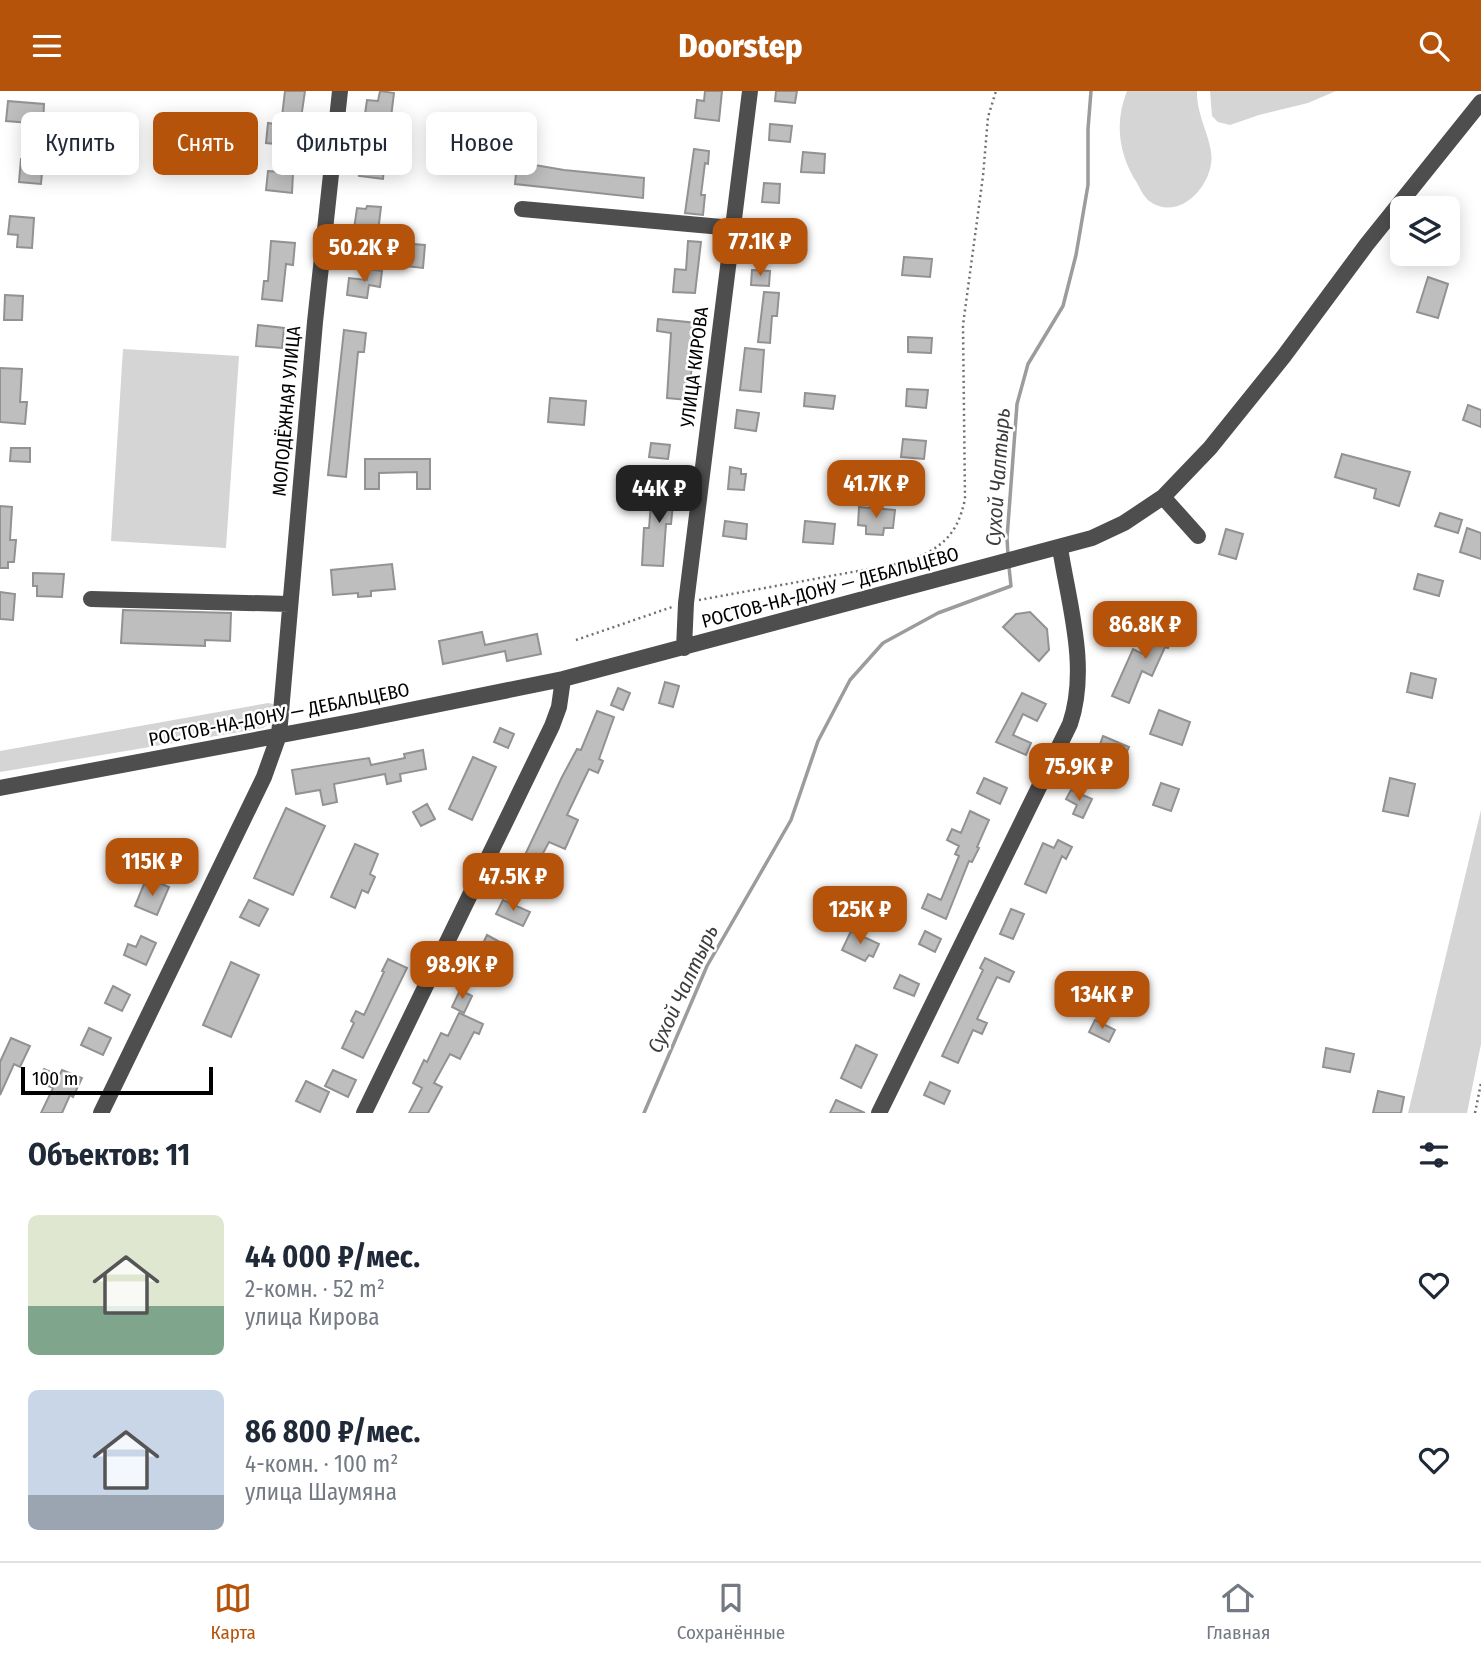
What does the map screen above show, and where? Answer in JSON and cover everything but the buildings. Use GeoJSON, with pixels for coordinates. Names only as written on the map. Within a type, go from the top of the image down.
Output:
{"type":"FeatureCollection","features":[{"type":"Feature","properties":{"kind":"street","name":"МОЛОДЁЖНАЯ УЛИЦА"},"geometry":{"type":"LineString","coordinates":[[101,1113],[264,777],[279,735],[315,322],[341,91]]}},
{"type":"Feature","properties":{"kind":"street","name":"УЛИЦА КИРОВА"},"geometry":{"type":"LineString","coordinates":[[684,648],[686,603],[750,91]]}},
{"type":"Feature","properties":{"kind":"street","name":"РОСТОВ-НА-ДОНУ — ДЕБАЛЬЦЕВО"},"geometry":{"type":"LineString","coordinates":[[0,789],[563,679],[1092,538],[1124,523],[1163,497],[1210,448],[1284,356],[1367,244],[1481,102]]}},
{"type":"Feature","properties":{"kind":"street"},"geometry":{"type":"LineString","coordinates":[[522,209],[733,228]]}},
{"type":"Feature","properties":{"kind":"street"},"geometry":{"type":"LineString","coordinates":[[1163,497],[1198,536]]}},
{"type":"Feature","properties":{"kind":"street"},"geometry":{"type":"LineString","coordinates":[[879,1113],[1076,708],[1078,662],[1060,548]]}},
{"type":"Feature","properties":{"kind":"street"},"geometry":{"type":"LineString","coordinates":[[91,599],[289,604]]}},
{"type":"Feature","properties":{"kind":"street"},"geometry":{"type":"LineString","coordinates":[[364,1113],[552,726],[559,708],[563,679]]}},
{"type":"Feature","properties":{"kind":"path"},"geometry":{"type":"LineString","coordinates":[[576,640],[686,603],[902,563],[926,555],[954,532],[962,517],[965,499],[963,325],[988,117],[996,91]]}},
{"type":"Feature","properties":{"kind":"path"},"geometry":{"type":"LineString","coordinates":[[1475,1113],[1481,1083]]}},
{"type":"Feature","properties":{"kind":"shaded area"},"geometry":{"type":"Polygon","coordinates":[[[1127,91],[1197,91],[1199,111],[1212,156],[1211,164],[1204,184],[1189,200],[1180,205],[1160,206],[1149,201],[1131,172],[1120,139],[1121,115],[1127,91]]]}},
{"type":"Feature","properties":{"kind":"shaded area"},"geometry":{"type":"Polygon","coordinates":[[[1210,91],[1336,91],[1308,103],[1230,125],[1218,122],[1212,116],[1210,91]]]}},
{"type":"Feature","properties":{"kind":"shaded area"},"geometry":{"type":"Polygon","coordinates":[[[123,349],[239,356],[226,548],[111,541],[123,349]]]}},
{"type":"Feature","properties":{"kind":"shaded area"},"geometry":{"type":"Polygon","coordinates":[[[273,704],[276,711],[271,722],[263,728],[0,772],[0,751],[273,704]]]}},
{"type":"Feature","properties":{"kind":"shaded area"},"geometry":{"type":"Polygon","coordinates":[[[1481,810],[1481,1044],[1467,1113],[1408,1113],[1481,810]]]}},
{"type":"Feature","properties":{"kind":"waterway","name":"Сухой Чалтырь"},"geometry":{"type":"LineString","coordinates":[[1008,555],[1017,404],[1028,364],[1063,306],[1076,255],[1088,185],[1091,91]]}},
{"type":"Feature","properties":{"kind":"waterway","name":"Сухой Чалтырь"},"geometry":{"type":"LineString","coordinates":[[644,1113],[707,966],[791,820],[818,741],[850,680],[883,643],[938,613],[1011,586],[1009,567]]}}]}
